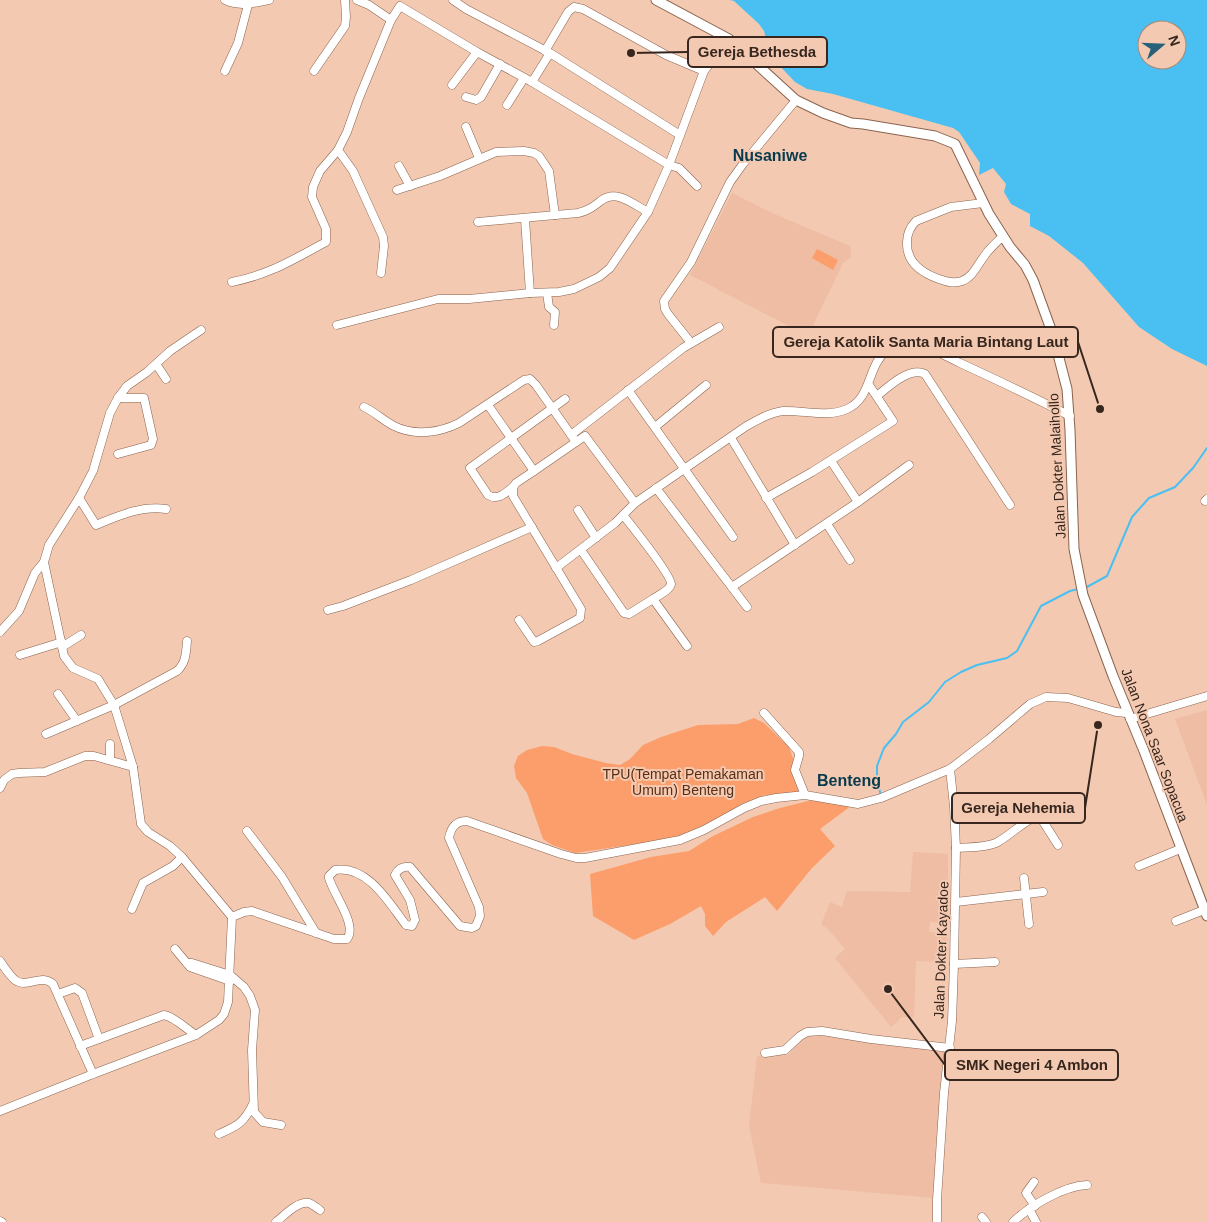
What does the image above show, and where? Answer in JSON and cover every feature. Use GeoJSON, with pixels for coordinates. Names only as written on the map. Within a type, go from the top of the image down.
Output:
{"type":"FeatureCollection","features":[{"type":"Feature","properties":{"kind":"main road","name":"Jalan Dokter Malaihollo"},"geometry":{"type":"LineString","coordinates":[[656,0],[729,39],[796,100],[823,113],[851,123],[935,136],[955,144],[983,203],[1025,265],[1044,310],[1063,369],[1070,416],[1073,538],[1080,583]]}},
{"type":"Feature","properties":{"kind":"main road","name":"Jalan Nona Saar Sopacua"},"geometry":{"type":"LineString","coordinates":[[1080,583],[1083,596],[1206,913]]}},
{"type":"Feature","properties":{"kind":"street"},"geometry":{"type":"LineString","coordinates":[[225,0],[231,3],[248,4],[269,0]]}},
{"type":"Feature","properties":{"kind":"street"},"geometry":{"type":"LineString","coordinates":[[314,70],[344,26],[346,17],[345,0]]}},
{"type":"Feature","properties":{"kind":"street"},"geometry":{"type":"LineString","coordinates":[[357,0],[391,20]]}},
{"type":"Feature","properties":{"kind":"street"},"geometry":{"type":"LineString","coordinates":[[453,0],[466,9],[547,52],[680,135]]}},
{"type":"Feature","properties":{"kind":"street"},"geometry":{"type":"LineString","coordinates":[[462,0],[466,9]]}},
{"type":"Feature","properties":{"kind":"street"},"geometry":{"type":"LineString","coordinates":[[225,71],[238,43],[248,4]]}},
{"type":"Feature","properties":{"kind":"street"},"geometry":{"type":"LineString","coordinates":[[232,282],[258,277],[278,269],[326,242],[326,229],[312,197],[313,187],[320,171],[338,150],[347,132],[391,20],[399,6],[403,6],[477,52],[532,82],[669,165],[679,168],[698,186]]}},
{"type":"Feature","properties":{"kind":"street"},"geometry":{"type":"LineString","coordinates":[[532,82],[568,12],[574,7],[666,55],[704,71]]}},
{"type":"Feature","properties":{"kind":"street"},"geometry":{"type":"LineString","coordinates":[[337,325],[438,299],[469,299],[567,291],[606,272],[617,259],[648,212],[669,165],[704,71],[729,39]]}},
{"type":"Feature","properties":{"kind":"street"},"geometry":{"type":"LineString","coordinates":[[452,85],[477,52]]}},
{"type":"Feature","properties":{"kind":"street"},"geometry":{"type":"LineString","coordinates":[[466,97],[476,100],[481,97],[500,64]]}},
{"type":"Feature","properties":{"kind":"street"},"geometry":{"type":"LineString","coordinates":[[507,105],[524,78]]}},
{"type":"Feature","properties":{"kind":"street"},"geometry":{"type":"LineString","coordinates":[[691,343],[668,314],[664,301],[691,262],[730,182],[796,100]]}},
{"type":"Feature","properties":{"kind":"street"},"geometry":{"type":"LineString","coordinates":[[466,127],[479,158]]}},
{"type":"Feature","properties":{"kind":"street"},"geometry":{"type":"LineString","coordinates":[[338,150],[353,171],[383,237],[381,273]]}},
{"type":"Feature","properties":{"kind":"street"},"geometry":{"type":"LineString","coordinates":[[397,190],[440,176],[496,152],[512,150],[534,153],[539,156],[548,171],[555,215]]}},
{"type":"Feature","properties":{"kind":"street"},"geometry":{"type":"LineString","coordinates":[[399,166],[410,186]]}},
{"type":"Feature","properties":{"kind":"street"},"geometry":{"type":"LineString","coordinates":[[478,222],[583,212],[604,198],[616,195],[648,212]]}},
{"type":"Feature","properties":{"kind":"street"},"geometry":{"type":"LineString","coordinates":[[983,203],[951,207],[916,221],[912,225],[908,236],[907,244],[911,260],[921,270],[938,279],[955,283],[962,281],[973,273],[991,248],[1004,236]]}},
{"type":"Feature","properties":{"kind":"street"},"geometry":{"type":"LineString","coordinates":[[525,219],[530,293]]}},
{"type":"Feature","properties":{"kind":"street"},"geometry":{"type":"LineString","coordinates":[[547,293],[549,307],[555,312],[554,325]]}},
{"type":"Feature","properties":{"kind":"street"},"geometry":{"type":"LineString","coordinates":[[571,435],[691,343],[719,327]]}},
{"type":"Feature","properties":{"kind":"street"},"geometry":{"type":"LineString","coordinates":[[0,632],[19,611],[35,573],[44,562],[53,537],[79,498],[93,471],[110,414],[118,398],[127,386],[170,351],[201,330]]}},
{"type":"Feature","properties":{"kind":"street"},"geometry":{"type":"LineString","coordinates":[[556,568],[596,538],[635,503],[754,422],[774,413],[784,411],[838,413],[852,407],[869,384],[876,362],[886,351],[901,344],[921,345],[1070,416]]}},
{"type":"Feature","properties":{"kind":"street"},"geometry":{"type":"LineString","coordinates":[[156,364],[166,379]]}},
{"type":"Feature","properties":{"kind":"street"},"geometry":{"type":"LineString","coordinates":[[877,396],[903,377],[915,371],[925,374],[1010,505]]}},
{"type":"Feature","properties":{"kind":"street"},"geometry":{"type":"LineString","coordinates":[[364,407],[394,426],[410,433],[417,433],[452,427],[470,418],[524,380],[530,379],[576,442]]}},
{"type":"Feature","properties":{"kind":"street"},"geometry":{"type":"LineString","coordinates":[[766,498],[831,461],[893,421],[869,384]]}},
{"type":"Feature","properties":{"kind":"street"},"geometry":{"type":"LineString","coordinates":[[655,427],[706,385]]}},
{"type":"Feature","properties":{"kind":"street"},"geometry":{"type":"LineString","coordinates":[[628,390],[733,536]]}},
{"type":"Feature","properties":{"kind":"street"},"geometry":{"type":"LineString","coordinates":[[118,398],[144,398],[153,439],[151,445],[118,454]]}},
{"type":"Feature","properties":{"kind":"street"},"geometry":{"type":"LineString","coordinates":[[565,399],[470,468],[488,495],[498,498],[585,436]]}},
{"type":"Feature","properties":{"kind":"street"},"geometry":{"type":"LineString","coordinates":[[488,405],[534,471]]}},
{"type":"Feature","properties":{"kind":"street"},"geometry":{"type":"LineString","coordinates":[[580,428],[635,503]]}},
{"type":"Feature","properties":{"kind":"street"},"geometry":{"type":"LineString","coordinates":[[731,438],[795,546]]}},
{"type":"Feature","properties":{"kind":"street"},"geometry":{"type":"LineString","coordinates":[[831,461],[858,502]]}},
{"type":"Feature","properties":{"kind":"street"},"geometry":{"type":"LineString","coordinates":[[732,587],[827,524],[909,465]]}},
{"type":"Feature","properties":{"kind":"street"},"geometry":{"type":"LineString","coordinates":[[513,487],[513,496],[581,609],[580,618],[534,642],[519,620]]}},
{"type":"Feature","properties":{"kind":"street"},"geometry":{"type":"LineString","coordinates":[[656,488],[747,607]]}},
{"type":"Feature","properties":{"kind":"street"},"geometry":{"type":"LineString","coordinates":[[79,498],[96,525],[116,516],[139,510],[155,507],[166,509]]}},
{"type":"Feature","properties":{"kind":"street"},"geometry":{"type":"LineString","coordinates":[[578,510],[596,538]]}},
{"type":"Feature","properties":{"kind":"street"},"geometry":{"type":"LineString","coordinates":[[581,550],[626,614],[630,614],[668,589],[671,581],[623,515]]}},
{"type":"Feature","properties":{"kind":"street"},"geometry":{"type":"LineString","coordinates":[[827,524],[850,560]]}},
{"type":"Feature","properties":{"kind":"street"},"geometry":{"type":"LineString","coordinates":[[328,610],[411,580],[532,527]]}},
{"type":"Feature","properties":{"kind":"street"},"geometry":{"type":"LineString","coordinates":[[0,1112],[196,1035],[215,1024],[224,1014],[232,978],[232,917],[182,857],[170,846],[148,832],[141,824],[133,768],[114,705],[98,679],[91,674],[78,670],[64,656],[44,562]]}},
{"type":"Feature","properties":{"kind":"street"},"geometry":{"type":"LineString","coordinates":[[653,599],[687,646]]}},
{"type":"Feature","properties":{"kind":"street"},"geometry":{"type":"LineString","coordinates":[[20,655],[62,645],[81,635]]}},
{"type":"Feature","properties":{"kind":"street"},"geometry":{"type":"LineString","coordinates":[[46,734],[114,705],[180,669],[185,659],[188,641]]}},
{"type":"Feature","properties":{"kind":"street"},"geometry":{"type":"LineString","coordinates":[[58,694],[76,721]]}},
{"type":"Feature","properties":{"kind":"street"},"geometry":{"type":"LineString","coordinates":[[232,917],[252,911],[316,933],[343,940],[349,936],[349,922],[329,878],[337,869],[356,874],[374,884],[406,925],[410,927],[415,920],[410,900],[406,890],[395,875],[403,867],[410,867],[460,926],[472,928],[476,926],[480,916],[478,907],[449,838],[452,828],[460,821],[467,821],[561,854],[581,858],[680,840],[761,801],[786,796],[805,796],[851,804],[864,804],[902,790],[950,768],[989,739],[1030,704],[1046,697],[1068,698],[1129,716],[1207,696]]}},
{"type":"Feature","properties":{"kind":"street"},"geometry":{"type":"LineString","coordinates":[[764,713],[799,752],[795,770],[805,796]]}},
{"type":"Feature","properties":{"kind":"street"},"geometry":{"type":"LineString","coordinates":[[110,744],[110,760]]}},
{"type":"Feature","properties":{"kind":"street"},"geometry":{"type":"LineString","coordinates":[[0,788],[4,780],[12,774],[45,772],[85,756],[110,760],[133,768]]}},
{"type":"Feature","properties":{"kind":"street","name":"Jalan Dokter Kayadoe"},"geometry":{"type":"LineString","coordinates":[[937,1222],[944,1093],[952,1021],[956,902],[956,848],[950,768]]}},
{"type":"Feature","properties":{"kind":"street"},"geometry":{"type":"LineString","coordinates":[[956,848],[985,846],[995,843],[1030,819],[1040,815],[1058,845]]}},
{"type":"Feature","properties":{"kind":"street"},"geometry":{"type":"LineString","coordinates":[[247,831],[282,877],[316,933]]}},
{"type":"Feature","properties":{"kind":"street"},"geometry":{"type":"LineString","coordinates":[[1140,866],[1180,849]]}},
{"type":"Feature","properties":{"kind":"street"},"geometry":{"type":"LineString","coordinates":[[132,909],[143,883],[173,866],[182,857]]}},
{"type":"Feature","properties":{"kind":"street"},"geometry":{"type":"LineString","coordinates":[[1024,878],[1029,924]]}},
{"type":"Feature","properties":{"kind":"street"},"geometry":{"type":"LineString","coordinates":[[956,902],[1043,892]]}},
{"type":"Feature","properties":{"kind":"street"},"geometry":{"type":"LineString","coordinates":[[1176,922],[1206,913]]}},
{"type":"Feature","properties":{"kind":"street"},"geometry":{"type":"LineString","coordinates":[[175,949],[187,963],[192,963],[232,978],[244,987],[250,996],[255,1010],[252,1050],[254,1112],[263,1122],[281,1125]]}},
{"type":"Feature","properties":{"kind":"street"},"geometry":{"type":"LineString","coordinates":[[0,961],[16,981],[22,984],[38,980],[48,980],[53,984],[93,1074]]}},
{"type":"Feature","properties":{"kind":"street"},"geometry":{"type":"LineString","coordinates":[[954,964],[995,962]]}},
{"type":"Feature","properties":{"kind":"street"},"geometry":{"type":"LineString","coordinates":[[58,994],[75,988],[82,993],[99,1039]]}},
{"type":"Feature","properties":{"kind":"street"},"geometry":{"type":"LineString","coordinates":[[80,1046],[164,1015],[174,1018],[196,1035]]}},
{"type":"Feature","properties":{"kind":"street"},"geometry":{"type":"LineString","coordinates":[[765,1053],[785,1050],[800,1036],[811,1031],[950,1048]]}},
{"type":"Feature","properties":{"kind":"street"},"geometry":{"type":"LineString","coordinates":[[219,1134],[243,1121],[253,1104]]}},
{"type":"Feature","properties":{"kind":"street"},"geometry":{"type":"LineString","coordinates":[[1034,1182],[1026,1193],[1036,1222]]}},
{"type":"Feature","properties":{"kind":"street"},"geometry":{"type":"LineString","coordinates":[[1013,1222],[1032,1207],[1069,1188],[1087,1184]]}},
{"type":"Feature","properties":{"kind":"street"},"geometry":{"type":"LineString","coordinates":[[276,1222],[295,1207],[302,1204],[309,1203],[320,1210]]}},
{"type":"Feature","properties":{"kind":"shaded area"},"geometry":{"type":"Polygon","coordinates":[[[732,193],[772,213],[850,246],[851,257],[843,263],[808,336],[690,275],[732,193]]]}},
{"type":"Feature","properties":{"kind":"shaded area"},"geometry":{"type":"Polygon","coordinates":[[[1207,710],[1207,805],[1175,719],[1207,710]]]}},
{"type":"Feature","properties":{"kind":"shaded area"},"geometry":{"type":"Polygon","coordinates":[[[913,852],[948,854],[948,923],[930,922],[929,932],[948,933],[947,962],[916,961],[914,1017],[902,1017],[891,1027],[835,958],[845,949],[827,928],[821,925],[830,902],[842,907],[847,891],[910,892],[913,852]]]}},
{"type":"Feature","properties":{"kind":"shaded area"},"geometry":{"type":"Polygon","coordinates":[[[816,1032],[837,1037],[946,1052],[934,1198],[761,1183],[749,1126],[757,1056],[789,1055],[800,1039],[816,1032]]]}},
{"type":"Feature","properties":{"kind":"green space"},"geometry":{"type":"Polygon","coordinates":[[[817,249],[838,260],[833,270],[812,258],[817,249]]]}},
{"type":"Feature","properties":{"kind":"green space","name":"TPU(Tempat Pemakaman Umum) Benteng"},"geometry":{"type":"Polygon","coordinates":[[[754,718],[764,723],[789,747],[805,791],[791,794],[765,795],[742,804],[706,828],[677,838],[575,853],[552,845],[543,839],[527,793],[516,778],[514,766],[518,756],[527,750],[542,746],[554,747],[572,754],[620,765],[630,759],[643,745],[661,737],[698,725],[738,724],[754,718]]]}},
{"type":"Feature","properties":{"kind":"green space"},"geometry":{"type":"Polygon","coordinates":[[[816,799],[851,806],[820,829],[835,846],[812,868],[777,911],[765,897],[726,922],[713,936],[705,926],[705,914],[701,906],[670,924],[634,940],[593,916],[590,874],[651,857],[689,851],[713,836],[753,817],[816,799]]]}},
{"type":"Feature","properties":{"kind":"water"},"geometry":{"type":"Polygon","coordinates":[[[730,0],[1207,0],[1207,366],[1172,349],[1139,327],[1083,263],[1049,236],[1030,226],[1030,214],[1011,204],[1004,192],[1006,184],[993,168],[979,175],[980,163],[959,132],[953,128],[833,94],[807,89],[795,82],[777,63],[769,51],[764,31],[734,1],[730,0]]]}},
{"type":"Feature","properties":{"kind":"waterway"},"geometry":{"type":"LineString","coordinates":[[1085,588],[1107,576],[1132,517],[1149,498],[1175,487],[1193,468],[1207,448]]}},
{"type":"Feature","properties":{"kind":"waterway"},"geometry":{"type":"LineString","coordinates":[[881,796],[877,780],[877,766],[884,748],[903,722],[929,702],[945,682],[961,672],[977,665],[1007,658],[1017,651],[1041,606],[1070,591],[1078,589]]}},
{"type":"Feature","properties":{"kind":"place","name":"Gereja Bethesda"},"geometry":{"type":"Point","coordinates":[631,53]}},
{"type":"Feature","properties":{"kind":"place","name":"Gereja Katolik Santa Maria Bintang Laut"},"geometry":{"type":"Point","coordinates":[1100,409]}},
{"type":"Feature","properties":{"kind":"place","name":"Gereja Nehemia"},"geometry":{"type":"Point","coordinates":[1098,725]}},
{"type":"Feature","properties":{"kind":"place","name":"SMK Negeri 4 Ambon"},"geometry":{"type":"Point","coordinates":[888,989]}},
{"type":"Feature","properties":{"kind":"district","name":"Nusaniwe"},"geometry":{"type":"Point","coordinates":[770,155]}},
{"type":"Feature","properties":{"kind":"district","name":"Benteng"},"geometry":{"type":"Point","coordinates":[849,780]}}]}
